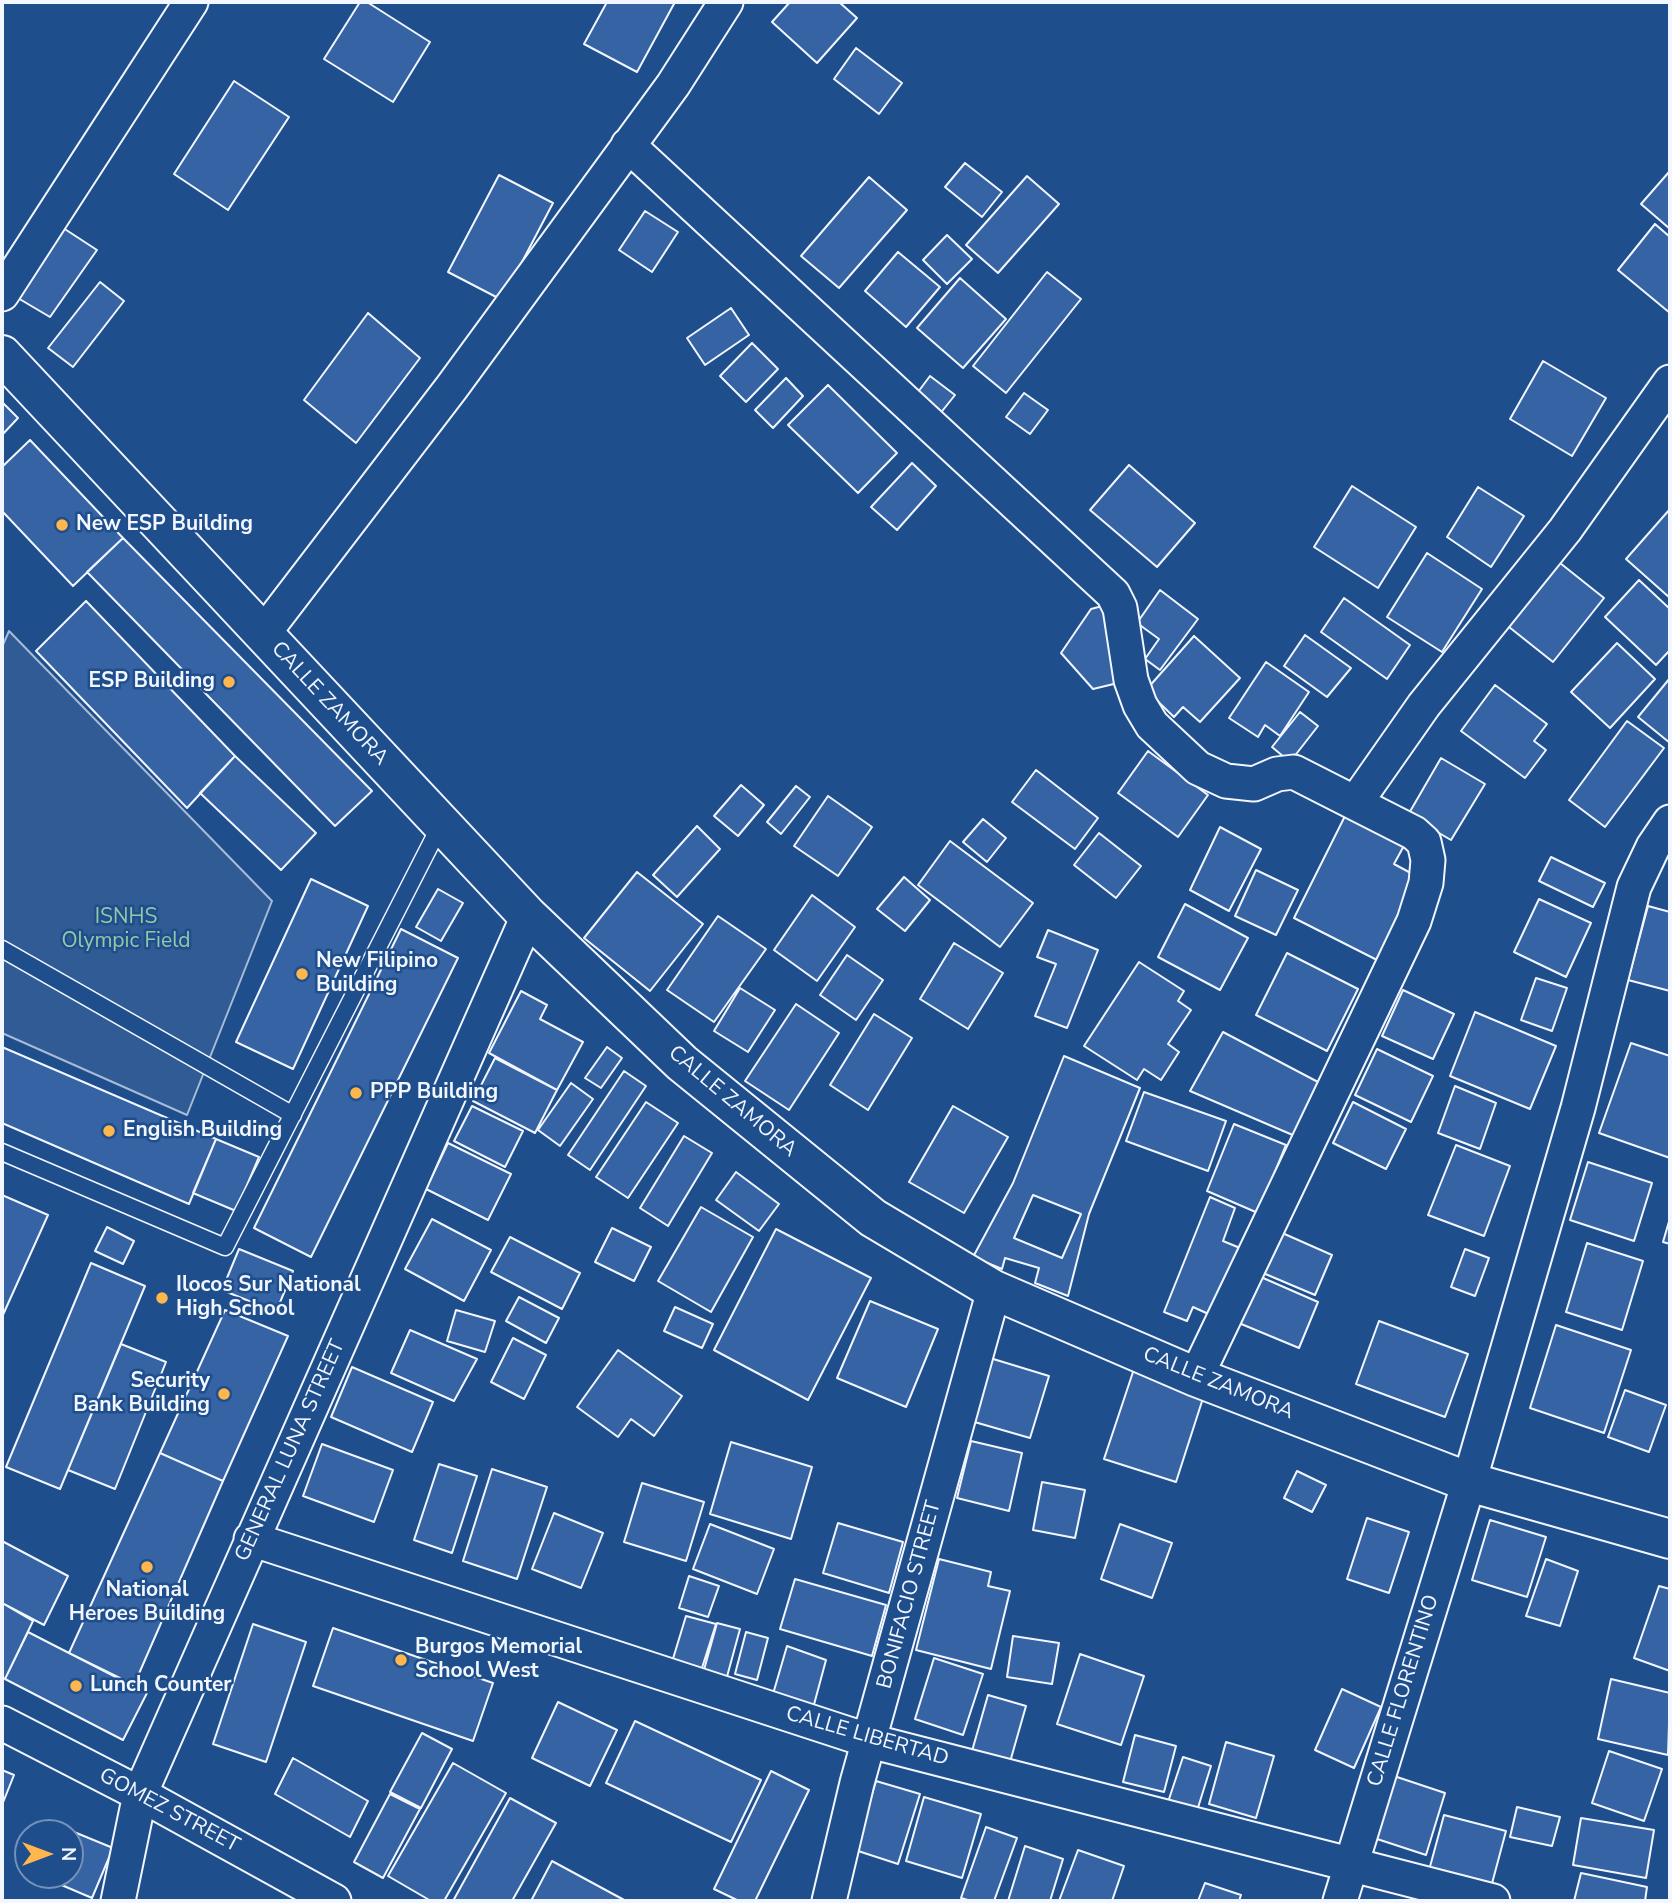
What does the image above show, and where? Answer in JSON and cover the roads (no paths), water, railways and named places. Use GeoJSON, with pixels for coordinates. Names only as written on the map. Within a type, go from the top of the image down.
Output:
{"type":"FeatureCollection","features":[{"type":"Feature","properties":{"kind":"street"},"geometry":{"type":"LineString","coordinates":[[2,294],[191,2]]}},
{"type":"Feature","properties":{"kind":"street"},"geometry":{"type":"LineString","coordinates":[[263,634],[452,387],[673,85],[726,2]]}},
{"type":"Feature","properties":{"kind":"street"},"geometry":{"type":"LineString","coordinates":[[628,145],[1113,594],[1121,608],[1131,680],[1140,705],[1152,725],[1198,768],[1226,781],[1254,784],[1278,774],[1294,772],[1356,802],[1424,842],[1429,860],[1426,883],[1414,921],[1196,1377]]}},
{"type":"Feature","properties":{"kind":"street","name":"CALLE ZAMORA"},"geometry":{"type":"LineString","coordinates":[[2,355],[528,916],[682,1063],[873,1218],[993,1290],[1196,1377],[1469,1482],[1670,1539]]}},
{"type":"Feature","properties":{"kind":"street"},"geometry":{"type":"LineString","coordinates":[[1356,802],[1424,705],[1565,530],[1670,382]]}},
{"type":"Feature","properties":{"kind":"street","name":"CALLE FLORENTINO"},"geometry":{"type":"LineString","coordinates":[[1340,1901],[1402,1692],[1469,1482],[1578,1108],[1634,887],[1653,847],[1670,822]]}},
{"type":"Feature","properties":{"kind":"street","name":"GENERAL LUNA STREET"},"geometry":{"type":"LineString","coordinates":[[118,1901],[141,1794],[251,1539],[528,916]]}},
{"type":"Feature","properties":{"kind":"street","name":"BONIFACIO STREET"},"geometry":{"type":"LineString","coordinates":[[829,1901],[857,1783],[993,1290]]}},
{"type":"Feature","properties":{"kind":"street","name":"CALLE LIBERTAD"},"geometry":{"type":"LineString","coordinates":[[251,1539],[870,1741],[1352,1867],[1493,1901]]}},
{"type":"Feature","properties":{"kind":"street","name":"GOMEZ STREET"},"geometry":{"type":"LineString","coordinates":[[2,1723],[141,1794],[334,1901]]}},
{"type":"Feature","properties":{"kind":"lane"},"geometry":{"type":"LineString","coordinates":[[2,1152],[225,1247],[441,824]]}},
{"type":"Feature","properties":{"kind":"lane"},"geometry":{"type":"LineString","coordinates":[[2,949],[293,1115]]}},
{"type":"Feature","properties":{"kind":"place","name":"New ESP Building"},"geometry":{"type":"Point","coordinates":[62,525]}},
{"type":"Feature","properties":{"kind":"place","name":"ESP Building"},"geometry":{"type":"Point","coordinates":[229,682]}},
{"type":"Feature","properties":{"kind":"place","name":"New Filipino Building"},"geometry":{"type":"Point","coordinates":[302,974]}},
{"type":"Feature","properties":{"kind":"place","name":"PPP Building"},"geometry":{"type":"Point","coordinates":[356,1093]}},
{"type":"Feature","properties":{"kind":"place","name":"English Building"},"geometry":{"type":"Point","coordinates":[109,1131]}},
{"type":"Feature","properties":{"kind":"place","name":"Ilocos Sur National High School"},"geometry":{"type":"Point","coordinates":[162,1298]}},
{"type":"Feature","properties":{"kind":"place","name":"Security Bank Building"},"geometry":{"type":"Point","coordinates":[224,1394]}},
{"type":"Feature","properties":{"kind":"place","name":"National Heroes Building"},"geometry":{"type":"Point","coordinates":[147,1567]}},
{"type":"Feature","properties":{"kind":"place","name":"Burgos Memorial School West"},"geometry":{"type":"Point","coordinates":[401,1660]}},
{"type":"Feature","properties":{"kind":"place","name":"Lunch Counter"},"geometry":{"type":"Point","coordinates":[76,1686]}},
{"type":"Feature","properties":{"kind":"park label","name":"ISNHS Olympic Field"},"geometry":{"type":"Point","coordinates":[126,930]}}]}
